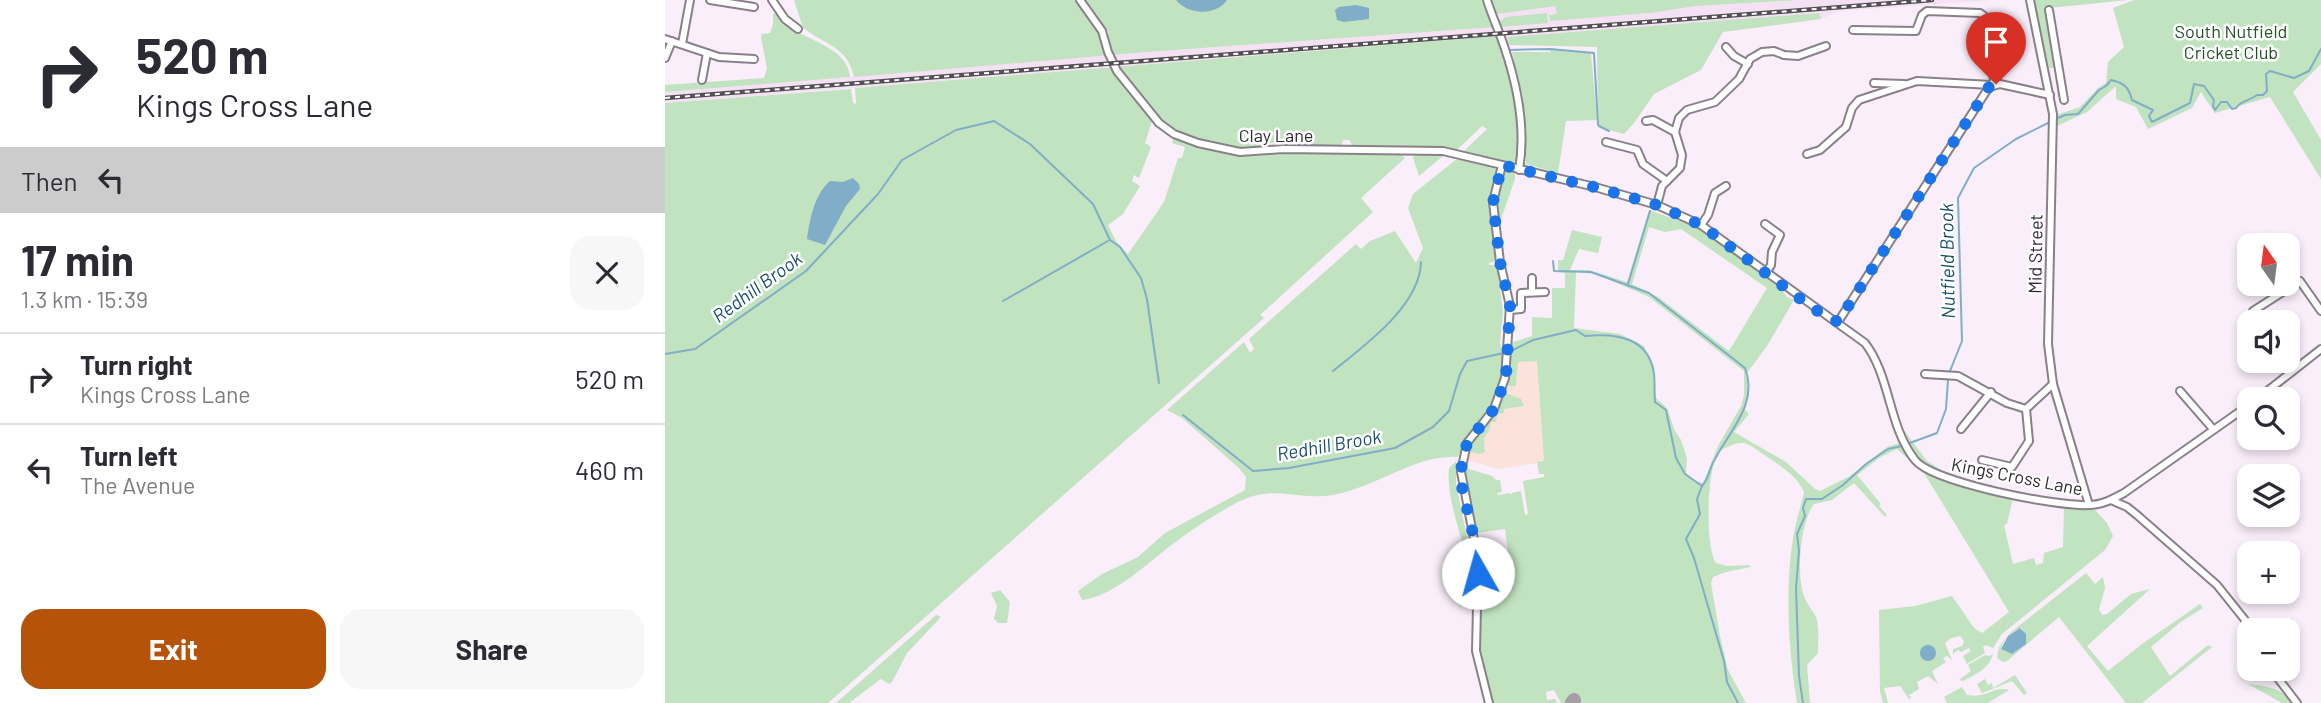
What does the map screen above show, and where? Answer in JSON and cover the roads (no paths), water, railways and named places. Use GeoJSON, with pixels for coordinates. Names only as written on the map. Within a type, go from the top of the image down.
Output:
{"type":"FeatureCollection","features":[{"type":"Feature","properties":{"kind":"street"},"geometry":{"type":"LineString","coordinates":[[683,44],[690,0]]}},
{"type":"Feature","properties":{"kind":"street"},"geometry":{"type":"LineString","coordinates":[[710,0],[754,6]]}},
{"type":"Feature","properties":{"kind":"street"},"geometry":{"type":"LineString","coordinates":[[772,0],[785,19],[798,29]]}},
{"type":"Feature","properties":{"kind":"street","name":"Clay Lane"},"geometry":{"type":"LineString","coordinates":[[1080,0],[1102,31],[1117,71],[1159,123],[1174,134],[1216,148],[1240,152],[1283,149],[1443,151],[1502,165]]}},
{"type":"Feature","properties":{"kind":"street"},"geometry":{"type":"LineString","coordinates":[[1487,0],[1505,48],[1518,108],[1521,144],[1519,170]]}},
{"type":"Feature","properties":{"kind":"street","name":"Mid Street"},"geometry":{"type":"LineString","coordinates":[[2031,0],[2053,114],[2048,344],[2053,384],[2089,505]]}},
{"type":"Feature","properties":{"kind":"street"},"geometry":{"type":"LineString","coordinates":[[1838,322],[1994,81],[1988,19],[1980,13],[1927,10],[1922,15],[1916,31],[1853,30]]}},
{"type":"Feature","properties":{"kind":"street"},"geometry":{"type":"LineString","coordinates":[[2049,10],[2064,100]]}},
{"type":"Feature","properties":{"kind":"street"},"geometry":{"type":"LineString","coordinates":[[1990,35],[2007,38],[2010,35]]}},
{"type":"Feature","properties":{"kind":"street"},"geometry":{"type":"LineString","coordinates":[[665,58],[669,40],[719,57],[754,59]]}},
{"type":"Feature","properties":{"kind":"street"},"geometry":{"type":"LineString","coordinates":[[1657,205],[1662,186],[1680,168],[1682,155],[1675,132],[1679,118],[1687,110],[1715,102],[1739,79],[1750,59],[1762,52],[1774,51],[1798,56],[1826,46]]}},
{"type":"Feature","properties":{"kind":"street"},"geometry":{"type":"LineString","coordinates":[[1726,47],[1734,56],[1748,64]]}},
{"type":"Feature","properties":{"kind":"street"},"geometry":{"type":"LineString","coordinates":[[702,80],[707,53]]}},
{"type":"Feature","properties":{"kind":"street"},"geometry":{"type":"LineString","coordinates":[[2046,72],[2059,73]]}},
{"type":"Feature","properties":{"kind":"street"},"geometry":{"type":"LineString","coordinates":[[1807,154],[1820,150],[1846,127],[1852,108],[1859,100],[1917,81],[2000,84],[2050,95]]}},
{"type":"Feature","properties":{"kind":"street"},"geometry":{"type":"LineString","coordinates":[[1874,83],[1899,82],[1906,85]]}},
{"type":"Feature","properties":{"kind":"street"},"geometry":{"type":"LineString","coordinates":[[1650,121],[1675,132]]}},
{"type":"Feature","properties":{"kind":"street"},"geometry":{"type":"LineString","coordinates":[[1606,142],[1637,150],[1643,164],[1667,181]]}},
{"type":"Feature","properties":{"kind":"street"},"geometry":{"type":"LineString","coordinates":[[1489,703],[1477,656],[1475,627],[1478,560],[1461,472],[1467,443],[1492,412],[1506,378],[1510,310],[1493,210],[1502,165]]}},
{"type":"Feature","properties":{"kind":"street","name":"Kings Cross Lane"},"geometry":{"type":"LineString","coordinates":[[1502,165],[1657,205],[1701,225],[1814,309],[1838,322],[1865,343],[1873,354],[1908,449],[1920,465],[1945,478],[2055,502],[2089,505],[2111,500],[2124,493],[2237,413]]}},
{"type":"Feature","properties":{"kind":"street"},"geometry":{"type":"LineString","coordinates":[[1701,225],[1708,215],[1715,193],[1726,186]]}},
{"type":"Feature","properties":{"kind":"street"},"geometry":{"type":"LineString","coordinates":[[1765,224],[1780,235],[1772,252],[1772,265],[1766,273]]}},
{"type":"Feature","properties":{"kind":"street"},"geometry":{"type":"LineString","coordinates":[[1532,278],[1532,292]]}},
{"type":"Feature","properties":{"kind":"street"},"geometry":{"type":"LineString","coordinates":[[2255,310],[2300,281],[2321,311]]}},
{"type":"Feature","properties":{"kind":"street"},"geometry":{"type":"LineString","coordinates":[[1510,310],[1521,309],[1518,293],[1545,292]]}},
{"type":"Feature","properties":{"kind":"street"},"geometry":{"type":"LineString","coordinates":[[2272,387],[2321,349]]}},
{"type":"Feature","properties":{"kind":"street"},"geometry":{"type":"LineString","coordinates":[[1925,374],[1958,376],[2007,403],[2027,409]]}},
{"type":"Feature","properties":{"kind":"street"},"geometry":{"type":"LineString","coordinates":[[1982,460],[2012,467],[2029,441],[2027,409],[2053,384]]}},
{"type":"Feature","properties":{"kind":"street"},"geometry":{"type":"LineString","coordinates":[[2180,391],[2213,429]]}},
{"type":"Feature","properties":{"kind":"street"},"geometry":{"type":"LineString","coordinates":[[1961,429],[1991,392]]}},
{"type":"Feature","properties":{"kind":"street"},"geometry":{"type":"LineString","coordinates":[[2124,493],[2127,507]]}},
{"type":"Feature","properties":{"kind":"street"},"geometry":{"type":"LineString","coordinates":[[2111,500],[2127,507],[2217,585],[2243,618]]}},
{"type":"Feature","properties":{"kind":"street"},"geometry":{"type":"LineString","coordinates":[[2280,681],[2297,703]]}},
{"type":"Feature","properties":{"kind":"water"},"geometry":{"type":"Polygon","coordinates":[[[1176,0],[1227,0],[1216,9],[1202,12],[1187,9],[1176,0]]]}},
{"type":"Feature","properties":{"kind":"water"},"geometry":{"type":"Polygon","coordinates":[[[1356,5],[1369,8],[1369,19],[1344,22],[1337,20],[1335,10],[1356,5]]]}},
{"type":"Feature","properties":{"kind":"water"},"geometry":{"type":"Polygon","coordinates":[[[853,178],[860,189],[846,206],[825,245],[807,239],[820,193],[830,181],[843,182],[853,178]]]}},
{"type":"Feature","properties":{"kind":"water"},"geometry":{"type":"Polygon","coordinates":[[[2020,628],[2026,634],[2026,644],[2012,654],[2001,649],[2008,636],[2020,628]]]}},
{"type":"Feature","properties":{"kind":"water"},"geometry":{"type":"Polygon","coordinates":[[[1928,645],[1936,653],[1928,661],[1920,653],[1928,645]]]}},
{"type":"Feature","properties":{"kind":"waterway"},"geometry":{"type":"LineString","coordinates":[[1509,52],[1508,50],[1550,49],[1594,53],[1598,125]]}},
{"type":"Feature","properties":{"kind":"waterway","name":"Nutfield Brook"},"geometry":{"type":"LineString","coordinates":[[2056,119],[2078,114],[2111,80],[2125,86],[2132,100],[2153,110],[2149,116],[2152,122],[2190,103],[2194,84],[2204,86],[2214,100],[2215,110],[2221,102],[2227,102],[2232,109],[2236,108],[2267,91],[2266,74],[2270,71],[2294,78],[2309,71],[2321,49]]}},
{"type":"Feature","properties":{"kind":"waterway","name":"Redhill Brook"},"geometry":{"type":"LineString","coordinates":[[665,354],[695,349],[806,271],[878,194],[902,160],[956,130],[994,121],[1030,144],[1093,204],[1110,240],[1120,247],[1141,278],[1147,299],[1159,383]]}},
{"type":"Feature","properties":{"kind":"waterway","name":"Nutfield Brook"},"geometry":{"type":"LineString","coordinates":[[1950,371],[1962,341],[1958,198],[1974,168],[2016,139],[2050,122]]}},
{"type":"Feature","properties":{"kind":"waterway"},"geometry":{"type":"LineString","coordinates":[[1599,126],[1609,131]]}},
{"type":"Feature","properties":{"kind":"waterway"},"geometry":{"type":"LineString","coordinates":[[1287,145],[1339,146]]}},
{"type":"Feature","properties":{"kind":"waterway"},"geometry":{"type":"LineString","coordinates":[[1354,147],[1427,147],[1456,150]]}},
{"type":"Feature","properties":{"kind":"waterway"},"geometry":{"type":"LineString","coordinates":[[1522,165],[1557,175]]}},
{"type":"Feature","properties":{"kind":"waterway"},"geometry":{"type":"LineString","coordinates":[[1628,284],[1650,211]]}},
{"type":"Feature","properties":{"kind":"waterway"},"geometry":{"type":"LineString","coordinates":[[1003,301],[1108,241]]}},
{"type":"Feature","properties":{"kind":"waterway"},"geometry":{"type":"LineString","coordinates":[[1553,261],[1554,271],[1591,272],[1649,293],[1745,368],[1748,381],[1745,405],[1702,486]]}},
{"type":"Feature","properties":{"kind":"waterway"},"geometry":{"type":"LineString","coordinates":[[1333,371],[1374,337],[1401,309],[1418,278],[1421,262]]}},
{"type":"Feature","properties":{"kind":"waterway","name":"Redhill Brook"},"geometry":{"type":"LineString","coordinates":[[1509,352],[1533,340],[1576,330],[1585,336],[1608,335],[1629,340],[1645,352],[1654,374],[1655,402],[1666,410],[1676,458],[1685,474],[1702,486],[1697,499],[1700,514],[1686,539],[1724,661],[1727,682],[1738,703]]}},
{"type":"Feature","properties":{"kind":"waterway","name":"Redhill Brook"},"geometry":{"type":"LineString","coordinates":[[1183,415],[1253,471],[1289,468],[1395,448],[1433,427],[1449,411],[1460,374],[1467,361],[1504,353]]}},
{"type":"Feature","properties":{"kind":"waterway","name":"Nutfield Brook"},"geometry":{"type":"LineString","coordinates":[[1907,444],[1937,433],[1946,409],[1948,380]]}},
{"type":"Feature","properties":{"kind":"waterway","name":"Nutfield Brook"},"geometry":{"type":"LineString","coordinates":[[1803,703],[1799,676],[1796,588],[1799,551],[1797,534],[1805,516],[1803,508],[1806,499],[1822,499],[1888,449],[1902,446]]}},
{"type":"Feature","properties":{"kind":"railway"},"geometry":{"type":"LineString","coordinates":[[665,98],[1932,0]]}},
{"type":"Feature","properties":{"kind":"park label","name":"South Nutfield Cricket Club"},"geometry":{"type":"Point","coordinates":[2231,42]}}]}
